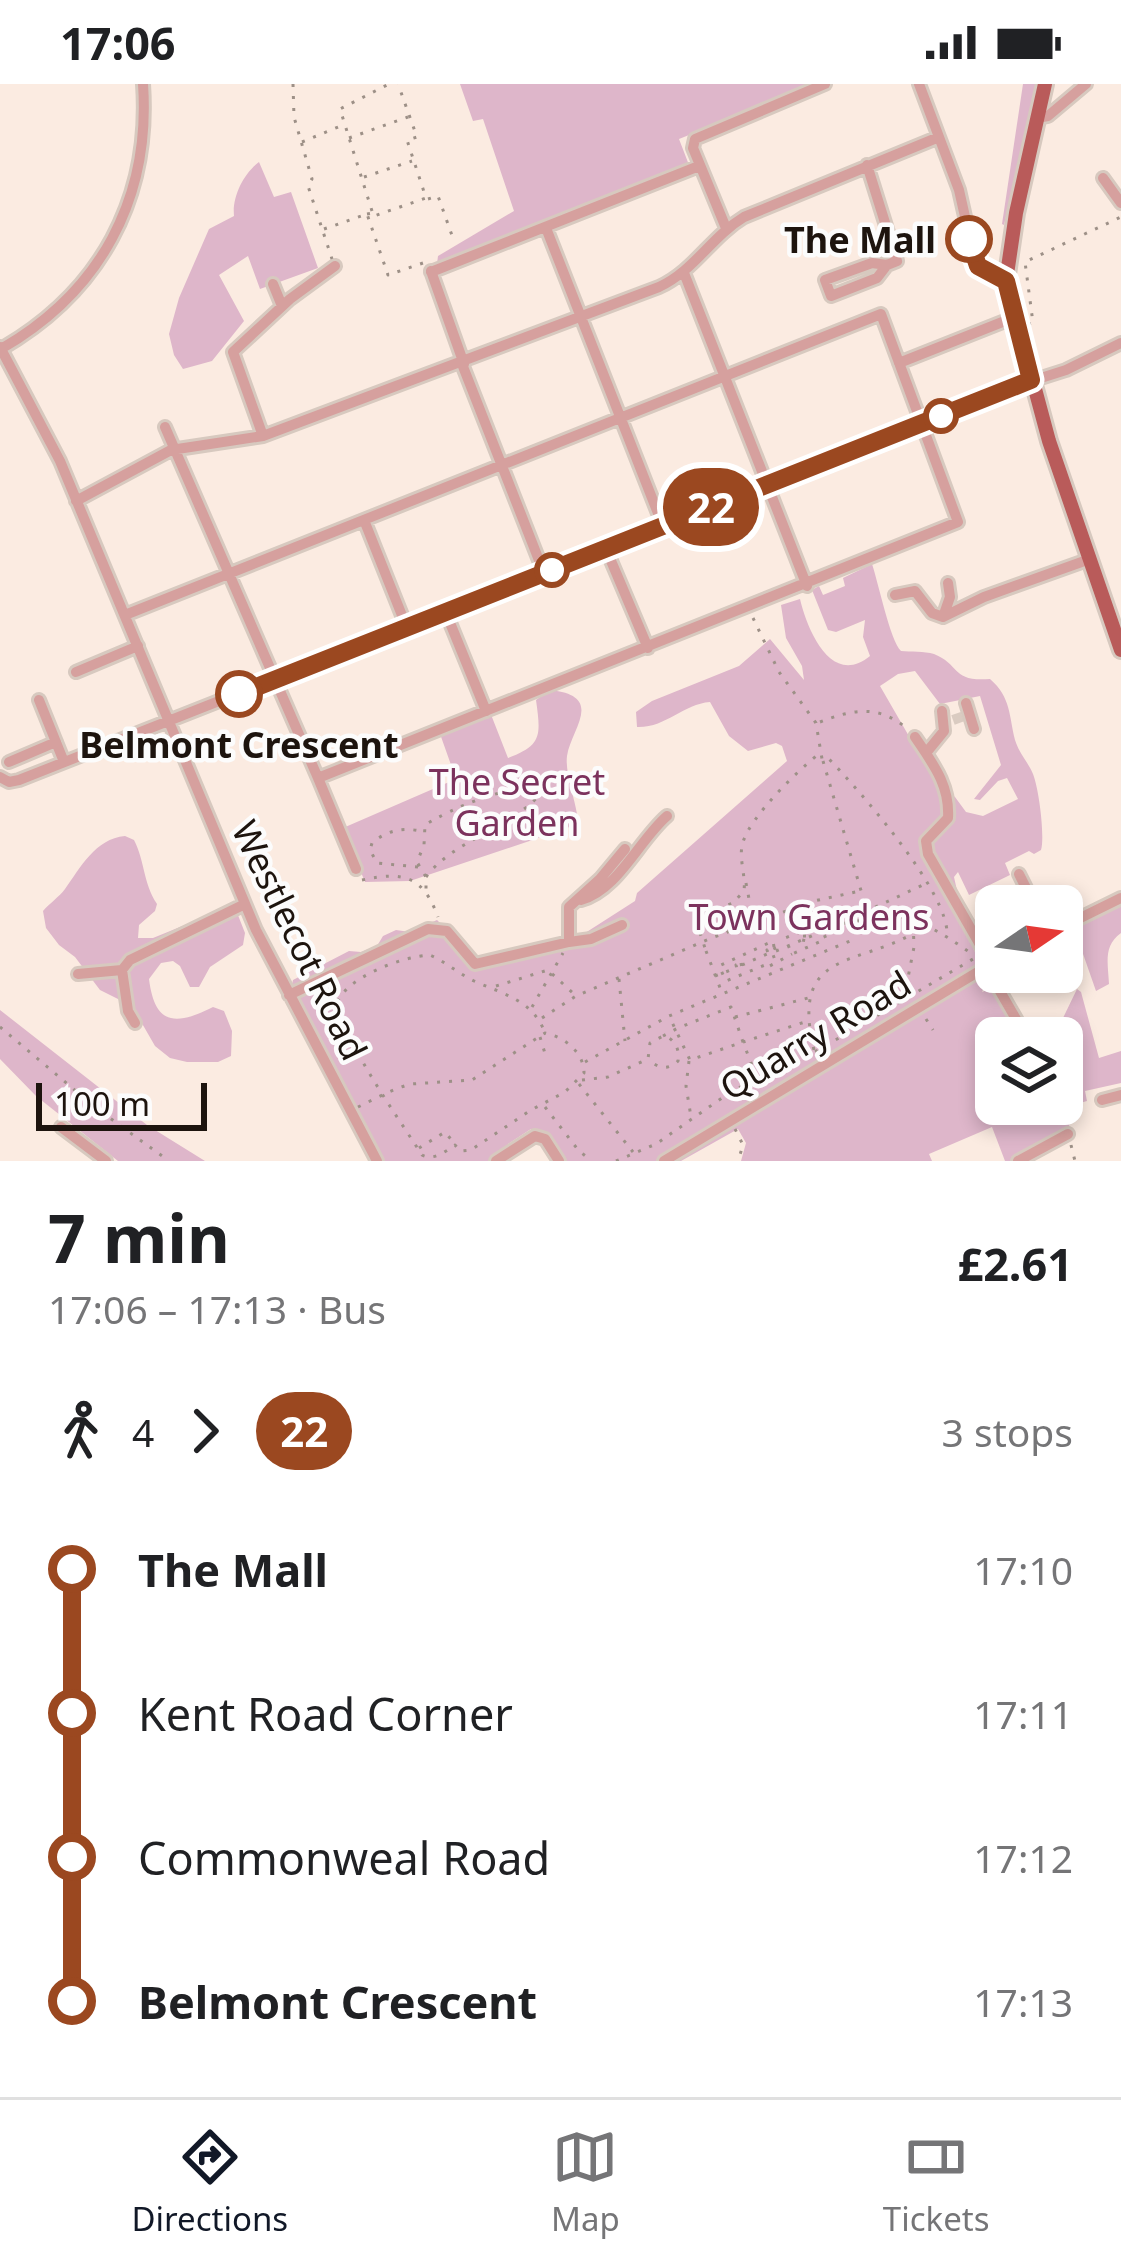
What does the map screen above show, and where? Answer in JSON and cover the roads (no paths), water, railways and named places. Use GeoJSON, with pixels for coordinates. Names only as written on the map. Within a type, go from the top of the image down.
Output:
{"type":"FeatureCollection","features":[{"type":"Feature","properties":{"kind":"main road"},"geometry":{"type":"LineString","coordinates":[[1045,84],[1006,281],[1031,380],[1121,650]]}},
{"type":"Feature","properties":{"kind":"street"},"geometry":{"type":"LineString","coordinates":[[0,348],[62,307],[112,240],[137,172],[143,84]]}},
{"type":"Feature","properties":{"kind":"street"},"geometry":{"type":"LineString","coordinates":[[726,228],[692,148],[698,136],[825,84]]}},
{"type":"Feature","properties":{"kind":"street"},"geometry":{"type":"LineString","coordinates":[[919,84],[958,190],[975,261],[985,273],[1006,281]]}},
{"type":"Feature","properties":{"kind":"street"},"geometry":{"type":"LineString","coordinates":[[1037,118],[1048,116],[1086,84]]}},
{"type":"Feature","properties":{"kind":"street"},"geometry":{"type":"LineString","coordinates":[[76,501],[174,449],[263,436],[658,287],[684,273],[726,228],[761,208],[939,137]]}},
{"type":"Feature","properties":{"kind":"street"},"geometry":{"type":"LineString","coordinates":[[867,165],[897,261],[877,278],[831,296],[825,280],[872,262],[887,265]]}},
{"type":"Feature","properties":{"kind":"street"},"geometry":{"type":"LineString","coordinates":[[544,573],[430,267],[699,166]]}},
{"type":"Feature","properties":{"kind":"street"},"geometry":{"type":"LineString","coordinates":[[1103,178],[1121,203]]}},
{"type":"Feature","properties":{"kind":"street"},"geometry":{"type":"LineString","coordinates":[[546,227],[663,526]]}},
{"type":"Feature","properties":{"kind":"street"},"geometry":{"type":"LineString","coordinates":[[263,436],[233,352],[335,266]]}},
{"type":"Feature","properties":{"kind":"street"},"geometry":{"type":"LineString","coordinates":[[684,273],[807,586]]}},
{"type":"Feature","properties":{"kind":"street"},"geometry":{"type":"LineString","coordinates":[[273,284],[282,306]]}},
{"type":"Feature","properties":{"kind":"street"},"geometry":{"type":"LineString","coordinates":[[124,615],[880,314],[958,522],[318,778]]}},
{"type":"Feature","properties":{"kind":"street"},"geometry":{"type":"LineString","coordinates":[[899,363],[1016,321]]}},
{"type":"Feature","properties":{"kind":"street","name":"Westlecot Road"},"geometry":{"type":"LineString","coordinates":[[0,348],[42,424],[76,501],[244,904],[377,1161]]}},
{"type":"Feature","properties":{"kind":"street"},"geometry":{"type":"LineString","coordinates":[[0,777],[9,782],[20,780],[1119,348]]}},
{"type":"Feature","properties":{"kind":"street"},"geometry":{"type":"LineString","coordinates":[[165,427],[358,874]]}},
{"type":"Feature","properties":{"kind":"street"},"geometry":{"type":"LineString","coordinates":[[364,520],[407,628]]}},
{"type":"Feature","properties":{"kind":"street"},"geometry":{"type":"LineString","coordinates":[[607,549],[648,648]]}},
{"type":"Feature","properties":{"kind":"street"},"geometry":{"type":"LineString","coordinates":[[920,624],[1090,559]]}},
{"type":"Feature","properties":{"kind":"street"},"geometry":{"type":"LineString","coordinates":[[938,615],[950,597],[948,584]]}},
{"type":"Feature","properties":{"kind":"street"},"geometry":{"type":"LineString","coordinates":[[896,596],[913,590],[938,615]]}},
{"type":"Feature","properties":{"kind":"street"},"geometry":{"type":"LineString","coordinates":[[446,613],[486,711]]}},
{"type":"Feature","properties":{"kind":"street"},"geometry":{"type":"LineString","coordinates":[[76,672],[138,646]]}},
{"type":"Feature","properties":{"kind":"street"},"geometry":{"type":"LineString","coordinates":[[39,700],[64,762]]}},
{"type":"Feature","properties":{"kind":"street"},"geometry":{"type":"LineString","coordinates":[[926,753],[957,715],[974,728]]}},
{"type":"Feature","properties":{"kind":"street"},"geometry":{"type":"LineString","coordinates":[[915,737],[946,788],[949,810],[926,848],[975,940]]}},
{"type":"Feature","properties":{"kind":"street"},"geometry":{"type":"LineString","coordinates":[[9,763],[56,742]]}},
{"type":"Feature","properties":{"kind":"street"},"geometry":{"type":"LineString","coordinates":[[578,900],[594,896],[619,873],[667,816]]}},
{"type":"Feature","properties":{"kind":"street"},"geometry":{"type":"LineString","coordinates":[[568,942],[568,907],[625,848]]}},
{"type":"Feature","properties":{"kind":"street"},"geometry":{"type":"LineString","coordinates":[[1019,874],[1024,885]]}},
{"type":"Feature","properties":{"kind":"street"},"geometry":{"type":"LineString","coordinates":[[1083,917],[1121,898]]}},
{"type":"Feature","properties":{"kind":"street"},"geometry":{"type":"LineString","coordinates":[[78,974],[122,970],[130,960],[244,904]]}},
{"type":"Feature","properties":{"kind":"street"},"geometry":{"type":"LineString","coordinates":[[289,994],[428,929],[442,928],[475,964],[591,939],[622,925]]}},
{"type":"Feature","properties":{"kind":"street"},"geometry":{"type":"LineString","coordinates":[[122,970],[135,1023]]}},
{"type":"Feature","properties":{"kind":"street","name":"Quarry Road"},"geometry":{"type":"LineString","coordinates":[[664,1161],[975,970]]}},
{"type":"Feature","properties":{"kind":"street"},"geometry":{"type":"LineString","coordinates":[[112,1007],[126,999]]}},
{"type":"Feature","properties":{"kind":"street"},"geometry":{"type":"LineString","coordinates":[[1102,1100],[1121,1095]]}},
{"type":"Feature","properties":{"kind":"street"},"geometry":{"type":"LineString","coordinates":[[62,1127],[106,1161]]}},
{"type":"Feature","properties":{"kind":"street"},"geometry":{"type":"LineString","coordinates":[[1018,1161],[1067,1134]]}},
{"type":"Feature","properties":{"kind":"street"},"geometry":{"type":"LineString","coordinates":[[496,1161],[535,1136],[544,1139],[560,1161]]}},
{"type":"Feature","properties":{"kind":"tunnel"},"geometry":{"type":"LineString","coordinates":[[953,720],[964,716]]}},
{"type":"Feature","properties":{"kind":"place","name":"The Mall"},"geometry":{"type":"Point","coordinates":[969,239]}},
{"type":"Feature","properties":{"kind":"place","name":"Belmont Crescent"},"geometry":{"type":"Point","coordinates":[239,694]}},
{"type":"Feature","properties":{"kind":"park label","name":"The Secret Garden"},"geometry":{"type":"Point","coordinates":[517,802]}},
{"type":"Feature","properties":{"kind":"park label","name":"Town Gardens"},"geometry":{"type":"Point","coordinates":[809,916]}}]}
